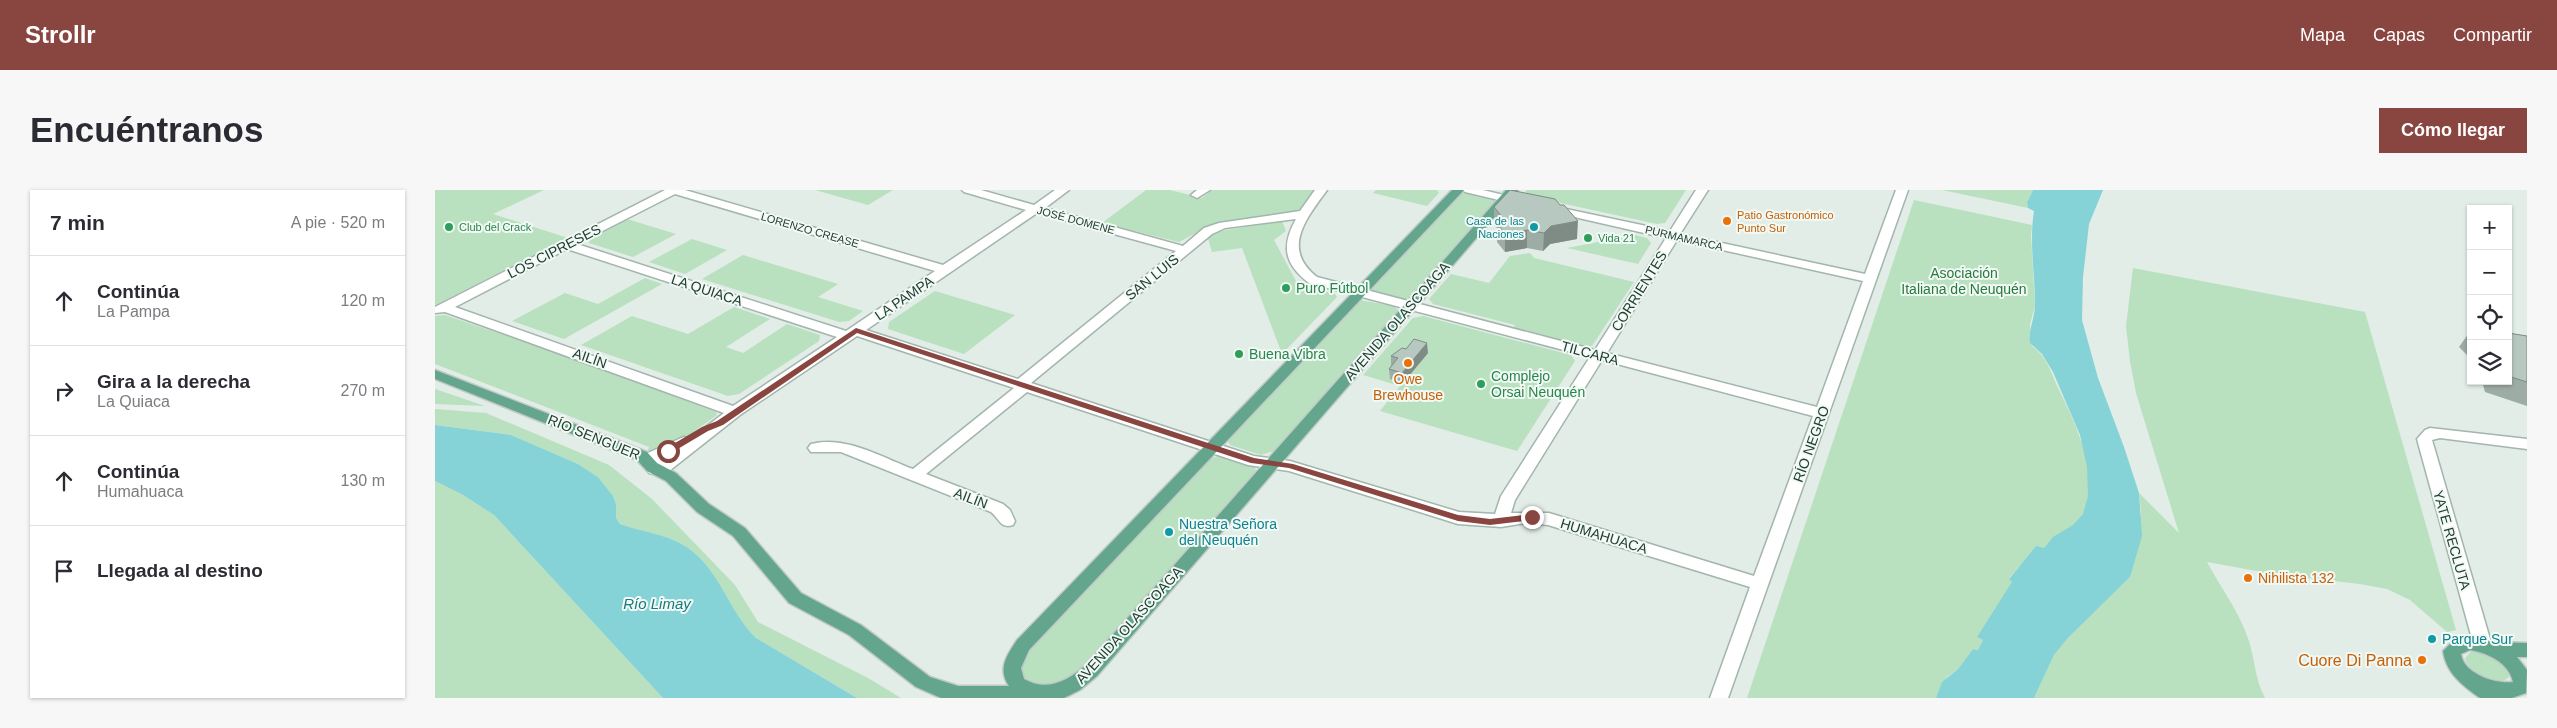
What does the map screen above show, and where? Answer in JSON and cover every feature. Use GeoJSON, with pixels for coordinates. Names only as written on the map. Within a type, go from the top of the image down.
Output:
{"type":"FeatureCollection","features":[{"type":"Feature","properties":{"kind":"main road"},"geometry":{"type":"LineString","coordinates":[[1021,693],[1011,669],[1013,660],[1023,645],[1458,190]]}},
{"type":"Feature","properties":{"kind":"main road","name":"AVENIDA OLASCOAGA"},"geometry":{"type":"LineString","coordinates":[[1021,693],[1061,692],[1084,678],[1508,194]]}},
{"type":"Feature","properties":{"kind":"main road","name":"RÍO SENGUER"},"geometry":{"type":"LineString","coordinates":[[435,374],[645,458],[651,466],[675,479],[703,508],[739,532],[753,547],[783,587],[795,598],[855,630],[918,679],[935,688],[958,694],[1021,693]]}},
{"type":"Feature","properties":{"kind":"main road"},"geometry":{"type":"LineString","coordinates":[[2494,698],[2455,663],[2453,651],[2461,644],[2527,650]]}},
{"type":"Feature","properties":{"kind":"main road"},"geometry":{"type":"LineString","coordinates":[[2468,676],[2496,689],[2512,690],[2521,688],[2520,671],[2515,664],[2486,647]]}},
{"type":"Feature","properties":{"kind":"street","name":"LOS CIPRESES"},"geometry":{"type":"LineString","coordinates":[[440,310],[674,190]]}},
{"type":"Feature","properties":{"kind":"street","name":"LORENZO CREASE"},"geometry":{"type":"LineString","coordinates":[[674,190],[946,270]]}},
{"type":"Feature","properties":{"kind":"street","name":"JOSÉ DOMENE"},"geometry":{"type":"LineString","coordinates":[[968,190],[984,192],[1185,250]]}},
{"type":"Feature","properties":{"kind":"street","name":"LA PAMPA"},"geometry":{"type":"LineString","coordinates":[[651,466],[667,466],[735,412],[1063,190]]}},
{"type":"Feature","properties":{"kind":"street"},"geometry":{"type":"LineString","coordinates":[[1305,214],[1321,190]]}},
{"type":"Feature","properties":{"kind":"street","name":"PURMAMARCA"},"geometry":{"type":"LineString","coordinates":[[1469,190],[1508,194],[1537,206],[1870,279]]}},
{"type":"Feature","properties":{"kind":"street","name":"CORRIENTES"},"geometry":{"type":"LineString","coordinates":[[1501,521],[1507,500],[1702,190]]}},
{"type":"Feature","properties":{"kind":"street","name":"RÍO NEGRO"},"geometry":{"type":"LineString","coordinates":[[1719,698],[1902,190]]}},
{"type":"Feature","properties":{"kind":"street","name":"SAN LUIS"},"geometry":{"type":"LineString","coordinates":[[914,476],[1208,231],[1217,227],[1305,214]]}},
{"type":"Feature","properties":{"kind":"street","name":"TILCARA"},"geometry":{"type":"LineString","coordinates":[[1305,214],[1292,244],[1293,257],[1301,272],[1313,280],[1821,414]]}},
{"type":"Feature","properties":{"kind":"street","name":"LA QUIACA"},"geometry":{"type":"LineString","coordinates":[[566,245],[1022,385],[1253,461],[1273,463]]}},
{"type":"Feature","properties":{"kind":"street","name":"AILÍN"},"geometry":{"type":"LineString","coordinates":[[440,310],[735,412]]}},
{"type":"Feature","properties":{"kind":"street","name":"YATE RECLUTA"},"geometry":{"type":"LineString","coordinates":[[2486,647],[2424,442],[2427,434],[2440,433],[2527,444]]}},
{"type":"Feature","properties":{"kind":"street","name":"AILÍN"},"geometry":{"type":"LineString","coordinates":[[816,448],[839,447],[997,508],[1007,520]]}},
{"type":"Feature","properties":{"kind":"street","name":"HUMAHUACA"},"geometry":{"type":"LineString","coordinates":[[1273,463],[1290,466],[1458,518],[1479,522],[1532,517],[1549,519],[1760,584]]}},
{"type":"Feature","properties":{"kind":"green space"},"geometry":{"type":"Polygon","coordinates":[[[435,190],[544,190],[493,214],[568,238],[435,305],[435,190]]]}},
{"type":"Feature","properties":{"kind":"green space"},"geometry":{"type":"Polygon","coordinates":[[[815,190],[893,190],[868,205],[815,190]]]}},
{"type":"Feature","properties":{"kind":"green space"},"geometry":{"type":"Polygon","coordinates":[[[1146,190],[1170,190],[1202,198],[1212,190],[1315,190],[1301,209],[1296,212],[1211,225],[1179,242],[1102,223],[1146,190]]]}},
{"type":"Feature","properties":{"kind":"green space"},"geometry":{"type":"Polygon","coordinates":[[[1376,190],[1437,190],[1439,193],[1427,206],[1373,193],[1376,190]]]}},
{"type":"Feature","properties":{"kind":"green space"},"geometry":{"type":"Polygon","coordinates":[[[1527,190],[1686,190],[1665,223],[1657,224],[1528,196],[1525,192],[1527,190]]]}},
{"type":"Feature","properties":{"kind":"green space"},"geometry":{"type":"Polygon","coordinates":[[[1942,190],[2033,190],[2027,201],[2028,208],[1942,190]]]}},
{"type":"Feature","properties":{"kind":"green space"},"geometry":{"type":"Polygon","coordinates":[[[1466,193],[1496,201],[1412,296],[1403,301],[1371,292],[1370,289],[1459,194],[1466,193]]]}},
{"type":"Feature","properties":{"kind":"green space","name":"Asociación Italiana de Neuquén"},"geometry":{"type":"Polygon","coordinates":[[[1914,200],[2032,225],[2035,306],[2030,324],[2032,346],[2049,366],[2078,432],[2087,464],[2089,480],[2089,496],[2085,510],[2072,526],[2054,538],[2044,548],[2036,547],[2009,578],[2013,582],[1978,637],[1983,640],[1978,650],[1973,649],[1958,669],[1947,677],[1936,698],[1747,698],[1914,200]]]}},
{"type":"Feature","properties":{"kind":"green space"},"geometry":{"type":"Polygon","coordinates":[[[627,219],[676,234],[633,257],[589,243],[591,237],[627,219]]]}},
{"type":"Feature","properties":{"kind":"green space","name":"Puro Fútbol"},"geometry":{"type":"Polygon","coordinates":[[[1282,221],[1286,231],[1274,240],[1297,283],[1335,294],[1337,297],[1282,354],[1242,248],[1212,252],[1208,238],[1215,232],[1282,221]]]}},
{"type":"Feature","properties":{"kind":"green space"},"geometry":{"type":"Polygon","coordinates":[[[1635,235],[1647,238],[1651,243],[1638,264],[1567,248],[1635,235]]]}},
{"type":"Feature","properties":{"kind":"green space"},"geometry":{"type":"Polygon","coordinates":[[[692,239],[727,250],[685,274],[649,262],[692,239]]]}},
{"type":"Feature","properties":{"kind":"green space"},"geometry":{"type":"Polygon","coordinates":[[[1530,253],[1534,258],[1634,282],[1592,346],[1580,346],[1513,329],[1515,325],[1433,304],[1429,299],[1451,274],[1489,283],[1510,256],[1530,253]]]}},
{"type":"Feature","properties":{"kind":"green space"},"geometry":{"type":"Polygon","coordinates":[[[743,255],[838,284],[818,297],[863,311],[849,321],[839,322],[702,279],[743,255]]]}},
{"type":"Feature","properties":{"kind":"green space"},"geometry":{"type":"Polygon","coordinates":[[[2133,268],[2365,312],[2456,630],[2447,632],[2410,600],[2387,589],[2273,574],[2207,562],[2245,631],[2259,684],[2265,698],[2034,698],[2054,655],[2068,638],[2130,577],[2141,512],[2139,493],[2179,533],[2136,393],[2130,361],[2126,326],[2133,268]]]}},
{"type":"Feature","properties":{"kind":"green space"},"geometry":{"type":"Polygon","coordinates":[[[645,278],[662,284],[564,339],[512,321],[565,293],[598,304],[645,278]]]}},
{"type":"Feature","properties":{"kind":"green space"},"geometry":{"type":"Polygon","coordinates":[[[935,291],[1015,315],[964,354],[888,329],[889,322],[935,291]]]}},
{"type":"Feature","properties":{"kind":"green space"},"geometry":{"type":"Polygon","coordinates":[[[1359,300],[1394,306],[1398,310],[1274,451],[1261,455],[1230,445],[1228,441],[1231,436],[1359,300]]]}},
{"type":"Feature","properties":{"kind":"green space"},"geometry":{"type":"Polygon","coordinates":[[[734,307],[770,319],[726,347],[743,353],[787,324],[820,335],[819,341],[739,394],[728,396],[581,345],[632,316],[688,334],[734,307]]]}},
{"type":"Feature","properties":{"kind":"green space"},"geometry":{"type":"Polygon","coordinates":[[[445,315],[591,365],[716,412],[717,415],[675,445],[647,453],[649,447],[435,364],[435,316],[445,315]]]}},
{"type":"Feature","properties":{"kind":"green space","name":"Complejo Orsai Neuquén"},"geometry":{"type":"Polygon","coordinates":[[[1423,316],[1571,355],[1575,361],[1517,451],[1380,411],[1400,386],[1363,375],[1413,318],[1423,316]]]}},
{"type":"Feature","properties":{"kind":"green space"},"geometry":{"type":"Polygon","coordinates":[[[435,389],[485,406],[435,404],[435,389]]]}},
{"type":"Feature","properties":{"kind":"green space"},"geometry":{"type":"Polygon","coordinates":[[[435,409],[486,413],[609,465],[652,499],[735,585],[758,622],[868,678],[901,698],[857,698],[756,638],[746,627],[707,566],[697,555],[669,538],[620,524],[616,518],[616,504],[613,496],[598,477],[578,464],[511,435],[435,425],[435,409]]]}},
{"type":"Feature","properties":{"kind":"green space"},"geometry":{"type":"Polygon","coordinates":[[[1220,455],[1255,466],[1256,474],[1084,670],[1067,681],[1046,687],[1033,684],[1023,676],[1020,662],[1029,645],[1211,459],[1220,455]]]}},
{"type":"Feature","properties":{"kind":"green space"},"geometry":{"type":"Polygon","coordinates":[[[435,481],[463,495],[494,515],[663,698],[435,698],[435,481]]]}},
{"type":"Feature","properties":{"kind":"green space"},"geometry":{"type":"Polygon","coordinates":[[[2471,652],[2495,658],[2505,666],[2509,677],[2497,681],[2477,674],[2467,664],[2465,658],[2471,652]]]}},
{"type":"Feature","properties":{"kind":"water"},"geometry":{"type":"Polygon","coordinates":[[[2033,190],[2103,190],[2089,224],[2083,277],[2082,320],[2098,378],[2139,493],[2142,536],[2130,577],[2068,638],[2054,655],[2034,698],[1936,698],[1942,682],[1958,669],[1973,649],[1978,650],[1983,640],[1977,637],[2012,582],[2009,579],[2036,546],[2044,548],[2053,537],[2073,525],[2083,514],[2088,496],[2087,467],[2080,435],[2053,372],[2042,354],[2030,343],[2035,305],[2032,246],[2034,211],[2028,208],[2027,202],[2033,190]]]}},
{"type":"Feature","properties":{"kind":"water","name":"Río Limay"},"geometry":{"type":"Polygon","coordinates":[[[435,425],[511,435],[578,464],[598,477],[613,496],[616,504],[616,518],[620,524],[661,535],[685,546],[707,566],[746,627],[756,638],[857,698],[663,698],[494,515],[463,495],[435,481],[435,425]]]}},
{"type":"Feature","properties":{"kind":"building"},"geometry":{"type":"Polygon","coordinates":[[[1510,190],[1555,199],[1560,205],[1564,205],[1578,221],[1551,226],[1544,233],[1527,230],[1505,234],[1498,224],[1506,222],[1494,207],[1510,190]]]}},
{"type":"Feature","properties":{"kind":"building"},"geometry":{"type":"Polygon","coordinates":[[[2512,334],[2527,336],[2527,382],[2512,377],[2512,334]]]}},
{"type":"Feature","properties":{"kind":"building"},"geometry":{"type":"Polygon","coordinates":[[[1414,339],[1427,343],[1402,373],[1389,369],[1398,358],[1391,356],[1402,348],[1406,349],[1414,339]]]}},
{"type":"Feature","properties":{"kind":"place","name":"Patio Gastronómico Punto Sur"},"geometry":{"type":"Point","coordinates":[1727,221]}},
{"type":"Feature","properties":{"kind":"place","name":"Club del Crack"},"geometry":{"type":"Point","coordinates":[449,227]}},
{"type":"Feature","properties":{"kind":"place","name":"Casa de las Naciones"},"geometry":{"type":"Point","coordinates":[1534,227]}},
{"type":"Feature","properties":{"kind":"place","name":"Vida 21"},"geometry":{"type":"Point","coordinates":[1588,238]}},
{"type":"Feature","properties":{"kind":"place","name":"Puro Fútbol"},"geometry":{"type":"Point","coordinates":[1286,288]}},
{"type":"Feature","properties":{"kind":"place","name":"Buena Vibra"},"geometry":{"type":"Point","coordinates":[1239,354]}},
{"type":"Feature","properties":{"kind":"place","name":"Owe Brewhouse"},"geometry":{"type":"Point","coordinates":[1408,363]}},
{"type":"Feature","properties":{"kind":"place","name":"Complejo Orsai Neuquén"},"geometry":{"type":"Point","coordinates":[1481,384]}},
{"type":"Feature","properties":{"kind":"place","name":"Nuestra Señora del Neuquén"},"geometry":{"type":"Point","coordinates":[1169,532]}},
{"type":"Feature","properties":{"kind":"place","name":"Nihilista 132"},"geometry":{"type":"Point","coordinates":[2248,578]}},
{"type":"Feature","properties":{"kind":"place","name":"Parque Sur"},"geometry":{"type":"Point","coordinates":[2432,639]}},
{"type":"Feature","properties":{"kind":"place","name":"Cuore Di Panna"},"geometry":{"type":"Point","coordinates":[2422,660]}},
{"type":"Feature","properties":{"kind":"route"},"geometry":{"type":"LineString","coordinates":[[668,451],[705,429],[720,423],[856,331],[1253,461],[1290,466],[1458,518],[1490,522],[1532,517]]}}]}
